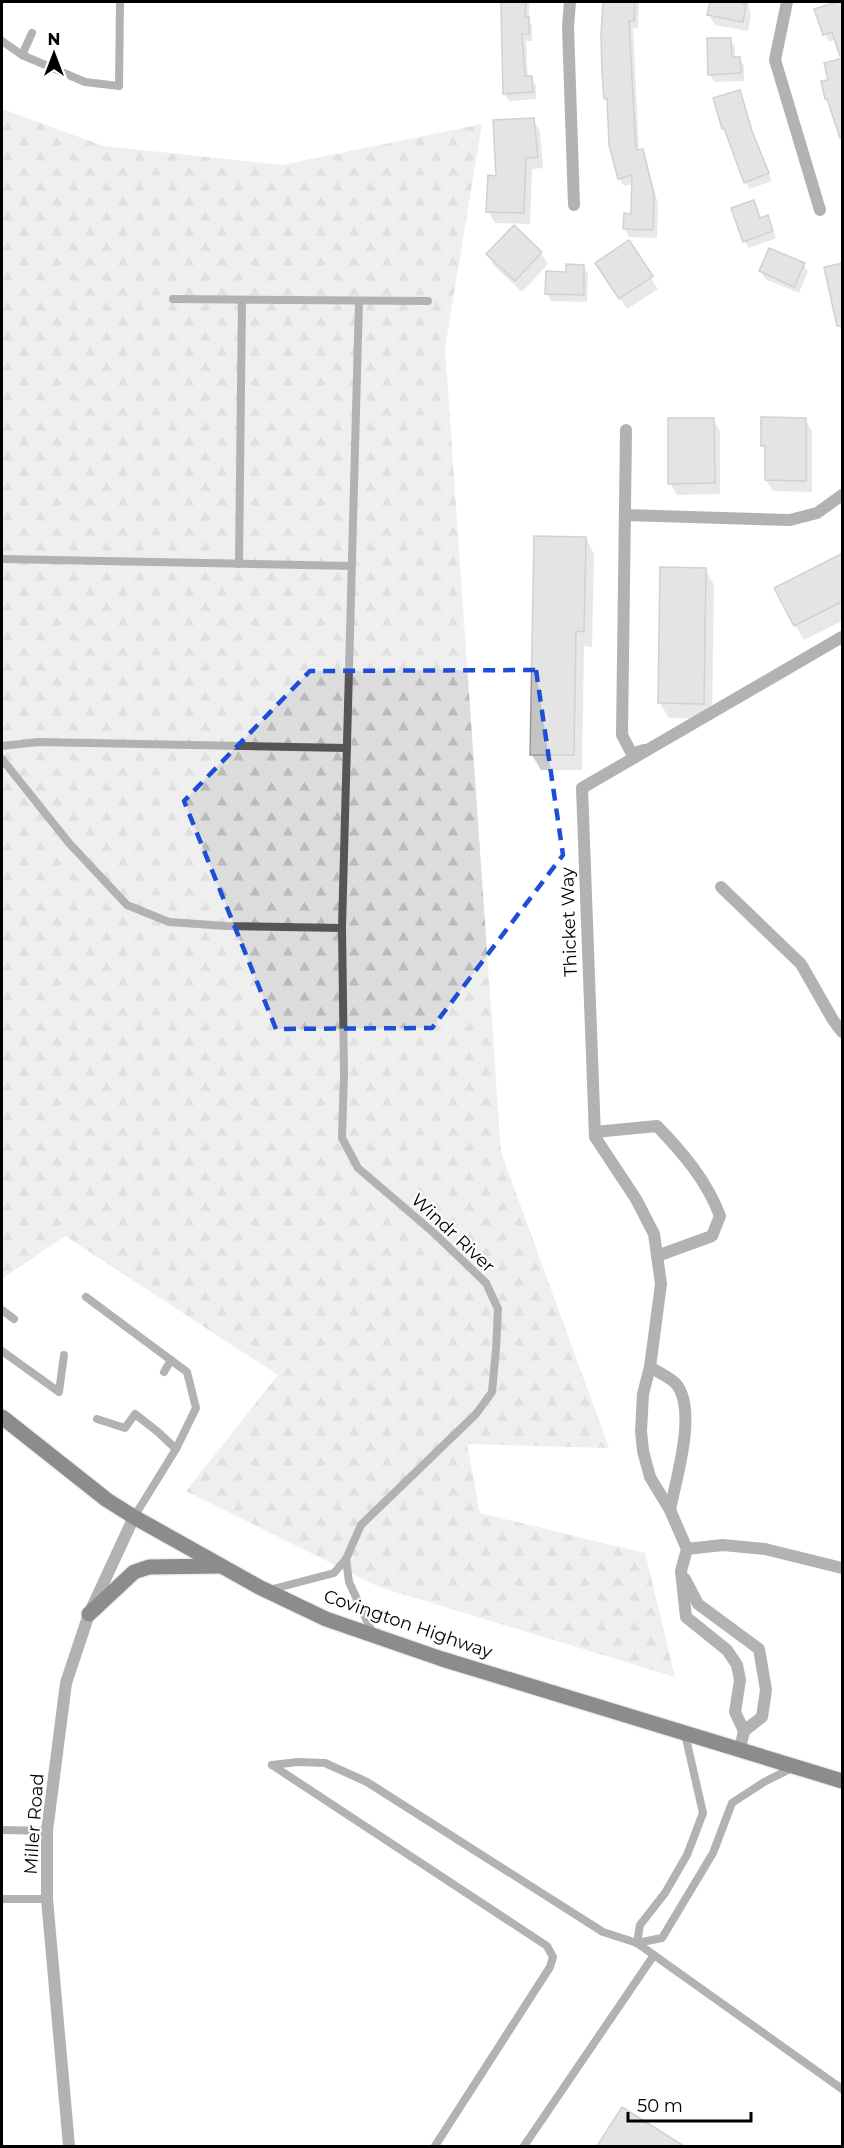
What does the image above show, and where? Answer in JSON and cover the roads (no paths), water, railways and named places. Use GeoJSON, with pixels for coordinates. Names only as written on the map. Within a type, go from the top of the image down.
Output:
{"type":"FeatureCollection","features":[{"type":"Feature","properties":{"kind":"main road","name":"Covington Highway"},"geometry":{"type":"LineString","coordinates":[[2,1417],[107,1500],[134,1517],[267,1591],[326,1619],[442,1659],[843,1781]]}},
{"type":"Feature","properties":{"kind":"main road"},"geometry":{"type":"LineString","coordinates":[[89,1614],[134,1572],[148,1567],[222,1566]]}},
{"type":"Feature","properties":{"kind":"street"},"geometry":{"type":"LineString","coordinates":[[570,2],[568,27],[574,205]]}},
{"type":"Feature","properties":{"kind":"street"},"geometry":{"type":"LineString","coordinates":[[787,2],[775,60],[820,210]]}},
{"type":"Feature","properties":{"kind":"street"},"geometry":{"type":"LineString","coordinates":[[626,430],[622,735],[632,754],[648,749]]}},
{"type":"Feature","properties":{"kind":"street"},"geometry":{"type":"LineString","coordinates":[[625,515],[790,520],[817,513],[843,495]]}},
{"type":"Feature","properties":{"kind":"street","name":"Thicket Way"},"geometry":{"type":"LineString","coordinates":[[687,1549],[670,1510],[650,1477],[643,1451],[641,1431],[643,1394],[650,1367],[661,1284],[654,1234],[636,1198],[595,1137],[582,788],[843,637]]}},
{"type":"Feature","properties":{"kind":"street"},"geometry":{"type":"LineString","coordinates":[[721,887],[801,964],[833,1020],[843,1032]]}},
{"type":"Feature","properties":{"kind":"street"},"geometry":{"type":"LineString","coordinates":[[595,1132],[657,1126],[684,1154],[713,1197],[720,1216],[712,1236],[657,1256]]}},
{"type":"Feature","properties":{"kind":"street"},"geometry":{"type":"LineString","coordinates":[[650,1367],[677,1384],[684,1400],[686,1432],[670,1510]]}},
{"type":"Feature","properties":{"kind":"street","name":"Miller Road"},"geometry":{"type":"LineString","coordinates":[[69,2146],[47,1899],[47,1831],[66,1683],[89,1614],[134,1517]]}},
{"type":"Feature","properties":{"kind":"street"},"geometry":{"type":"LineString","coordinates":[[740,1749],[744,1731],[735,1713],[740,1680],[738,1665],[726,1650],[686,1617],[681,1571],[687,1549],[723,1545],[765,1550],[843,1568]]}},
{"type":"Feature","properties":{"kind":"street"},"geometry":{"type":"LineString","coordinates":[[681,1571],[698,1604],[759,1649],[766,1690],[762,1717],[744,1731]]}},
{"type":"Feature","properties":{"kind":"lane"},"geometry":{"type":"LineString","coordinates":[[2,41],[22,55],[85,82],[119,86],[120,2]]}},
{"type":"Feature","properties":{"kind":"lane"},"geometry":{"type":"LineString","coordinates":[[22,55],[32,33]]}},
{"type":"Feature","properties":{"kind":"lane"},"geometry":{"type":"LineString","coordinates":[[172,299],[429,301]]}},
{"type":"Feature","properties":{"kind":"lane"},"geometry":{"type":"LineString","coordinates":[[239,564],[242,300]]}},
{"type":"Feature","properties":{"kind":"lane","name":"Windr River"},"geometry":{"type":"LineString","coordinates":[[346,1559],[361,1525],[476,1414],[492,1392],[498,1309],[486,1284],[434,1233],[358,1168],[342,1138],[345,1074],[342,928],[359,301]]}},
{"type":"Feature","properties":{"kind":"lane"},"geometry":{"type":"LineString","coordinates":[[2,559],[351,566]]}},
{"type":"Feature","properties":{"kind":"lane"},"geometry":{"type":"LineString","coordinates":[[2,746],[38,742],[346,748]]}},
{"type":"Feature","properties":{"kind":"lane"},"geometry":{"type":"LineString","coordinates":[[2,759],[69,843],[127,905],[169,922],[226,926],[342,928]]}},
{"type":"Feature","properties":{"kind":"lane"},"geometry":{"type":"LineString","coordinates":[[86,1297],[188,1372],[196,1408],[176,1449],[134,1517]]}},
{"type":"Feature","properties":{"kind":"lane"},"geometry":{"type":"LineString","coordinates":[[2,1310],[14,1318]]}},
{"type":"Feature","properties":{"kind":"lane"},"geometry":{"type":"LineString","coordinates":[[2,1351],[60,1392],[64,1355]]}},
{"type":"Feature","properties":{"kind":"lane"},"geometry":{"type":"LineString","coordinates":[[164,1372],[171,1360]]}},
{"type":"Feature","properties":{"kind":"lane"},"geometry":{"type":"LineString","coordinates":[[97,1419],[125,1428],[135,1414],[176,1449]]}},
{"type":"Feature","properties":{"kind":"lane"},"geometry":{"type":"LineString","coordinates":[[267,1591],[334,1573],[346,1559]]}},
{"type":"Feature","properties":{"kind":"lane"},"geometry":{"type":"LineString","coordinates":[[346,1559],[349,1582],[374,1635]]}},
{"type":"Feature","properties":{"kind":"lane"},"geometry":{"type":"LineString","coordinates":[[638,1943],[640,1925],[665,1893],[687,1855],[703,1813],[684,1732]]}},
{"type":"Feature","properties":{"kind":"lane"},"geometry":{"type":"LineString","coordinates":[[435,2146],[550,1967],[553,1957],[547,1946],[531,1935],[272,1765],[298,1762],[326,1763],[367,1782],[603,1932],[638,1943],[843,2089]]}},
{"type":"Feature","properties":{"kind":"lane"},"geometry":{"type":"LineString","coordinates":[[638,1943],[662,1938],[713,1853],[732,1803],[764,1782],[796,1766]]}},
{"type":"Feature","properties":{"kind":"lane"},"geometry":{"type":"LineString","coordinates":[[2,1830],[47,1831]]}},
{"type":"Feature","properties":{"kind":"lane"},"geometry":{"type":"LineString","coordinates":[[2,1899],[47,1899]]}},
{"type":"Feature","properties":{"kind":"lane"},"geometry":{"type":"LineString","coordinates":[[524,2146],[654,1955]]}}]}
